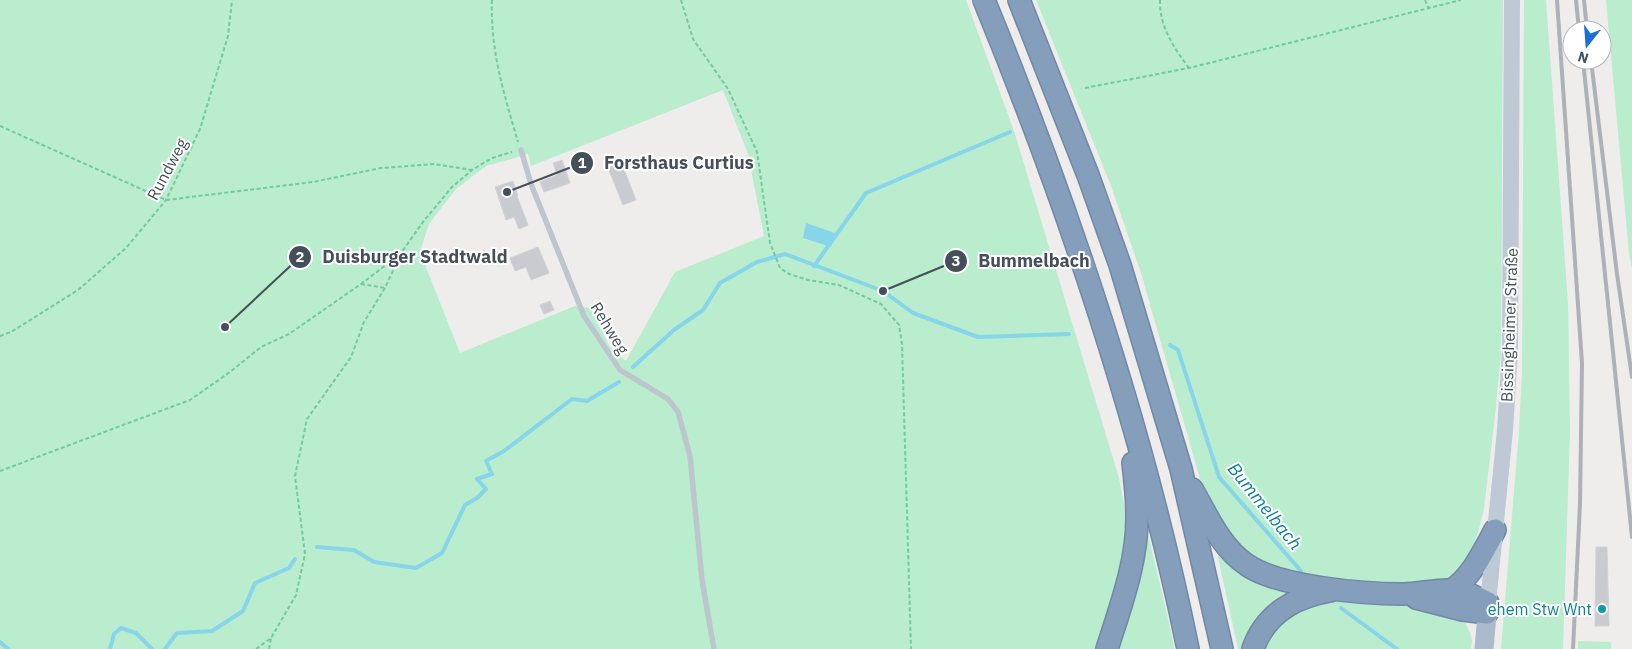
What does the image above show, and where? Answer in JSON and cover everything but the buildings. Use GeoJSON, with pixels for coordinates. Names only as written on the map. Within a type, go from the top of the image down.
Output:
{"type":"FeatureCollection","features":[{"type":"Feature","properties":{"kind":"highway"},"geometry":{"type":"LineString","coordinates":[[984,0],[1019,85],[1085,266],[1129,413],[1156,512],[1188,649]]}},
{"type":"Feature","properties":{"kind":"highway"},"geometry":{"type":"LineString","coordinates":[[1018,0],[1088,175],[1120,265],[1180,469],[1222,649]]}},
{"type":"Feature","properties":{"kind":"highway"},"geometry":{"type":"LineString","coordinates":[[1107,649],[1131,571],[1136,539],[1137,514],[1129,413]]}},
{"type":"Feature","properties":{"kind":"highway"},"geometry":{"type":"LineString","coordinates":[[1180,469],[1216,532],[1248,566],[1271,576],[1296,583],[1342,590],[1404,594],[1452,590],[1467,593],[1487,608]]}},
{"type":"Feature","properties":{"kind":"highway"},"geometry":{"type":"LineString","coordinates":[[1452,590],[1472,570],[1495,530]]}},
{"type":"Feature","properties":{"kind":"highway"},"geometry":{"type":"LineString","coordinates":[[1253,649],[1266,624],[1279,611],[1294,602],[1315,594],[1342,590]]}},
{"type":"Feature","properties":{"kind":"highway"},"geometry":{"type":"LineString","coordinates":[[1404,594],[1444,606],[1487,608]]}},
{"type":"Feature","properties":{"kind":"main road","name":"Bissingheimer Straße"},"geometry":{"type":"LineString","coordinates":[[1484,649],[1505,430],[1510,350],[1512,0]]}},
{"type":"Feature","properties":{"kind":"lane","name":"Rehweg"},"geometry":{"type":"LineString","coordinates":[[521,150],[531,184],[584,316],[620,370],[668,400],[678,412],[690,456],[702,580],[714,649]]}},
{"type":"Feature","properties":{"kind":"path","name":"Rundweg"},"geometry":{"type":"LineString","coordinates":[[0,336],[11,332],[78,290],[126,248],[166,200],[200,130],[228,36],[232,0]]}},
{"type":"Feature","properties":{"kind":"path"},"geometry":{"type":"LineString","coordinates":[[269,649],[271,638],[296,594],[305,554],[295,476],[307,419],[351,358],[364,322],[385,288],[400,253],[450,188],[472,170],[492,158],[521,150],[498,74],[491,22],[492,0]]}},
{"type":"Feature","properties":{"kind":"path"},"geometry":{"type":"LineString","coordinates":[[681,0],[693,40],[728,89],[757,152],[770,243],[780,268],[789,274],[808,280],[839,285],[881,304],[899,325],[902,344],[911,649]]}},
{"type":"Feature","properties":{"kind":"path"},"geometry":{"type":"LineString","coordinates":[[1160,0],[1160,10],[1171,42],[1188,68]]}},
{"type":"Feature","properties":{"kind":"path"},"geometry":{"type":"LineString","coordinates":[[1425,0],[1429,9]]}},
{"type":"Feature","properties":{"kind":"path"},"geometry":{"type":"LineString","coordinates":[[1085,88],[1188,68],[1461,0]]}},
{"type":"Feature","properties":{"kind":"path"},"geometry":{"type":"LineString","coordinates":[[0,126],[166,200],[313,182],[381,168],[434,164],[472,170]]}},
{"type":"Feature","properties":{"kind":"path"},"geometry":{"type":"LineString","coordinates":[[0,471],[190,400],[262,347],[289,334],[361,284],[400,253]]}},
{"type":"Feature","properties":{"kind":"path"},"geometry":{"type":"LineString","coordinates":[[361,284],[385,288]]}},
{"type":"Feature","properties":{"kind":"path"},"geometry":{"type":"LineString","coordinates":[[256,649],[271,638]]}},
{"type":"Feature","properties":{"kind":"green space"},"geometry":{"type":"Polygon","coordinates":[[[0,0],[966,0],[1014,131],[1119,478],[1126,515],[1125,557],[1101,649],[0,649],[0,0]],[[723,90],[531,166],[528,154],[486,166],[456,189],[429,224],[420,252],[460,353],[575,306],[590,308],[610,347],[626,361],[675,272],[764,236],[748,154],[723,90]]]}},
{"type":"Feature","properties":{"kind":"green space"},"geometry":{"type":"Polygon","coordinates":[[[1036,0],[1503,0],[1501,354],[1484,509],[1471,552],[1463,566],[1447,584],[1408,587],[1275,572],[1234,545],[1203,489],[1141,273],[1111,186],[1036,0]]]}},
{"type":"Feature","properties":{"kind":"green space"},"geometry":{"type":"Polygon","coordinates":[[[1524,0],[1546,0],[1568,303],[1570,431],[1563,649],[1501,649],[1522,372],[1524,0]]]}},
{"type":"Feature","properties":{"kind":"green space"},"geometry":{"type":"Polygon","coordinates":[[[1606,0],[1632,0],[1632,268],[1629,254],[1612,66],[1612,20],[1608,20],[1606,0]]]}},
{"type":"Feature","properties":{"kind":"green space"},"geometry":{"type":"Polygon","coordinates":[[[1146,525],[1174,649],[1117,649],[1146,525]]]}},
{"type":"Feature","properties":{"kind":"green space"},"geometry":{"type":"Polygon","coordinates":[[[1220,552],[1298,590],[1245,649],[1238,649],[1218,557],[1220,552]]]}},
{"type":"Feature","properties":{"kind":"green space"},"geometry":{"type":"Polygon","coordinates":[[[1340,596],[1422,606],[1456,618],[1465,623],[1470,632],[1471,649],[1257,649],[1284,612],[1340,596]]]}},
{"type":"Feature","properties":{"kind":"green space"},"geometry":{"type":"Polygon","coordinates":[[[1578,641],[1611,642],[1611,649],[1578,649],[1578,641]]]}},
{"type":"Feature","properties":{"kind":"water"},"geometry":{"type":"Polygon","coordinates":[[[806,223],[835,233],[831,247],[803,238],[806,223]]]}},
{"type":"Feature","properties":{"kind":"waterway"},"geometry":{"type":"LineString","coordinates":[[814,266],[866,193],[1010,132]]}},
{"type":"Feature","properties":{"kind":"waterway","name":"Bummelbach"},"geometry":{"type":"LineString","coordinates":[[633,367],[674,330],[703,310],[720,283],[757,262],[785,254],[883,291],[913,313],[978,337],[1069,334]]}},
{"type":"Feature","properties":{"kind":"waterway","name":"Bummelbach"},"geometry":{"type":"LineString","coordinates":[[1170,345],[1178,350],[1219,477],[1301,571]]}},
{"type":"Feature","properties":{"kind":"waterway","name":"Bummelbach"},"geometry":{"type":"LineString","coordinates":[[317,547],[354,550],[374,562],[416,568],[442,553],[465,505],[477,498],[486,489],[477,479],[492,474],[486,461],[504,451],[572,399],[587,401],[619,382]]}},
{"type":"Feature","properties":{"kind":"waterway","name":"Bummelbach"},"geometry":{"type":"LineString","coordinates":[[165,649],[177,633],[212,631],[243,611],[255,583],[289,568],[295,559]]}},
{"type":"Feature","properties":{"kind":"waterway","name":"Bummelbach"},"geometry":{"type":"LineString","coordinates":[[1341,608],[1397,649]]}},
{"type":"Feature","properties":{"kind":"waterway","name":"Bummelbach"},"geometry":{"type":"LineString","coordinates":[[110,649],[114,634],[121,628],[136,633],[152,649]]}},
{"type":"Feature","properties":{"kind":"waterway","name":"Bummelbach"},"geometry":{"type":"LineString","coordinates":[[0,642],[8,649]]}},
{"type":"Feature","properties":{"kind":"railway"},"geometry":{"type":"LineString","coordinates":[[1557,0],[1582,363],[1580,504],[1573,649]]}},
{"type":"Feature","properties":{"kind":"railway"},"geometry":{"type":"LineString","coordinates":[[1576,0],[1578,20]]}},
{"type":"Feature","properties":{"kind":"railway"},"geometry":{"type":"LineString","coordinates":[[1584,0],[1586,20]]}},
{"type":"Feature","properties":{"kind":"railway"},"geometry":{"type":"LineString","coordinates":[[1584,70],[1632,537]]}},
{"type":"Feature","properties":{"kind":"railway"},"geometry":{"type":"LineString","coordinates":[[1592,70],[1617,274],[1632,377]]}},
{"type":"Feature","properties":{"kind":"place","name":"Forsthaus Curtius"},"geometry":{"type":"Point","coordinates":[507,192]}},
{"type":"Feature","properties":{"kind":"place","name":"Bummelbach"},"geometry":{"type":"Point","coordinates":[883,291]}},
{"type":"Feature","properties":{"kind":"place","name":"Duisburger Stadtwald"},"geometry":{"type":"Point","coordinates":[225,327]}},
{"type":"Feature","properties":{"kind":"place","name":"ehem Stw Wnt"},"geometry":{"type":"Point","coordinates":[1602,609]}}]}
